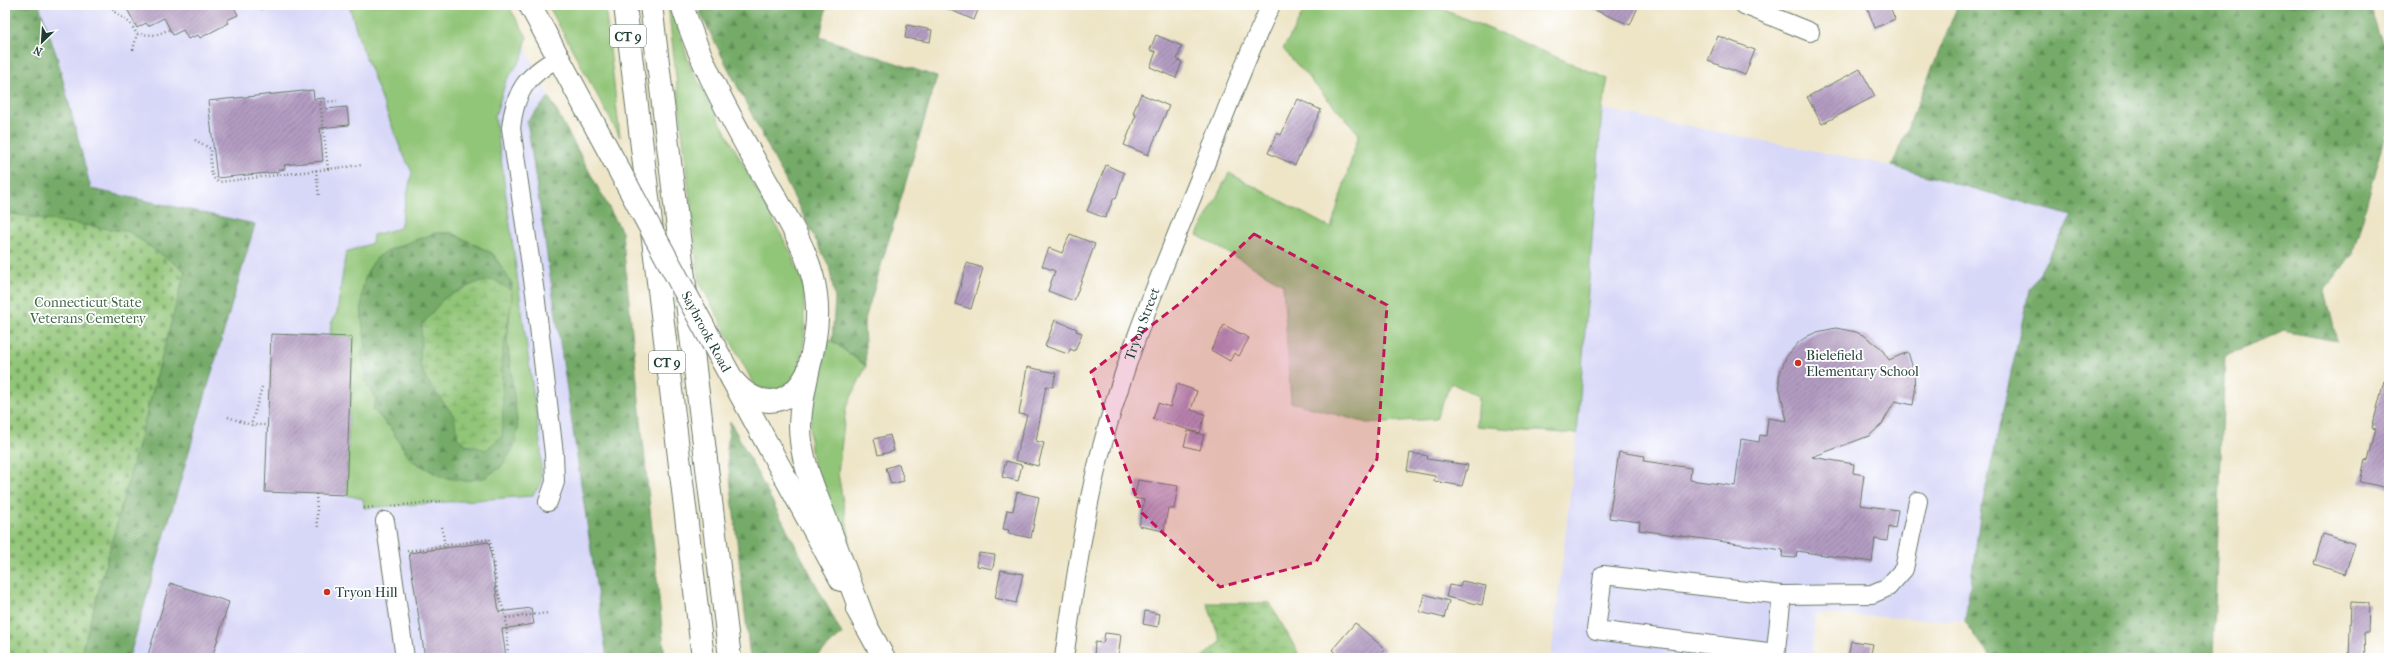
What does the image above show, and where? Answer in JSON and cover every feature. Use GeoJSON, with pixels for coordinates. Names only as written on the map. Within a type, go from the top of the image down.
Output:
{"type":"FeatureCollection","features":[{"type":"Feature","properties":{"kind":"main road","name":"Saybrook Road"},"geometry":{"type":"LineString","coordinates":[[530,5],[884,658]]}},
{"type":"Feature","properties":{"kind":"main road","name":"CT 9"},"geometry":{"type":"LineString","coordinates":[[625,5],[703,658]]}},
{"type":"Feature","properties":{"kind":"main road","name":"CT 9"},"geometry":{"type":"LineString","coordinates":[[651,5],[730,658]]}},
{"type":"Feature","properties":{"kind":"main road"},"geometry":{"type":"LineString","coordinates":[[682,5],[715,89],[805,254],[816,299],[816,339],[802,407],[801,445],[811,481],[866,625]]}},
{"type":"Feature","properties":{"kind":"main road"},"geometry":{"type":"LineString","coordinates":[[732,379],[747,395],[759,400],[772,401],[785,398],[794,393],[801,385],[812,360]]}},
{"type":"Feature","properties":{"kind":"street","name":"Tryon Street"},"geometry":{"type":"LineString","coordinates":[[1064,658],[1082,542],[1098,462],[1121,380],[1149,298],[1249,51],[1271,5]]}},
{"type":"Feature","properties":{"kind":"street"},"geometry":{"type":"LineString","coordinates":[[1744,5],[1810,32]]}},
{"type":"Feature","properties":{"kind":"street"},"geometry":{"type":"LineString","coordinates":[[548,502],[555,482],[554,454],[535,293],[511,128],[513,109],[519,93],[528,78],[540,68],[558,58]]}},
{"type":"Feature","properties":{"kind":"street"},"geometry":{"type":"LineString","coordinates":[[1782,595],[1775,656],[1596,630],[1603,575],[1782,595],[1872,594],[1888,587],[1899,576],[1908,562],[1918,501]]}},
{"type":"Feature","properties":{"kind":"street"},"geometry":{"type":"LineString","coordinates":[[383,511],[405,658]]}},
{"type":"Feature","properties":{"kind":"path"},"geometry":{"type":"LineString","coordinates":[[111,5],[115,12],[130,23],[137,34],[133,50]]}},
{"type":"Feature","properties":{"kind":"path"},"geometry":{"type":"LineString","coordinates":[[261,9],[273,5]]}},
{"type":"Feature","properties":{"kind":"path"},"geometry":{"type":"LineString","coordinates":[[137,34],[156,35],[170,29]]}},
{"type":"Feature","properties":{"kind":"path"},"geometry":{"type":"LineString","coordinates":[[328,169],[320,102],[337,101]]}},
{"type":"Feature","properties":{"kind":"path"},"geometry":{"type":"LineString","coordinates":[[195,140],[211,148],[212,174],[219,182],[362,165]]}},
{"type":"Feature","properties":{"kind":"path"},"geometry":{"type":"LineString","coordinates":[[316,170],[318,197]]}},
{"type":"Feature","properties":{"kind":"path"},"geometry":{"type":"LineString","coordinates":[[251,425],[262,387]]}},
{"type":"Feature","properties":{"kind":"path"},"geometry":{"type":"LineString","coordinates":[[228,417],[251,425],[268,425]]}},
{"type":"Feature","properties":{"kind":"path"},"geometry":{"type":"LineString","coordinates":[[316,494],[318,528]]}},
{"type":"Feature","properties":{"kind":"path"},"geometry":{"type":"LineString","coordinates":[[364,508],[383,511],[444,501]]}},
{"type":"Feature","properties":{"kind":"path"},"geometry":{"type":"LineString","coordinates":[[442,527],[445,546],[490,539],[497,589],[506,618],[508,658]]}},
{"type":"Feature","properties":{"kind":"path"},"geometry":{"type":"LineString","coordinates":[[506,618],[548,613]]}},
{"type":"Feature","properties":{"kind":"highlighted area"},"geometry":{"type":"Polygon","coordinates":[[[1254,234],[1387,305],[1377,459],[1316,562],[1220,587],[1142,513],[1091,372],[1183,301],[1254,234]]]}},
{"type":"Feature","properties":{"kind":"shaded area"},"geometry":{"type":"Polygon","coordinates":[[[39,5],[349,5],[359,39],[505,5],[549,97],[527,121],[607,658],[129,658],[255,224],[91,189],[57,57],[39,5]]]}},
{"type":"Feature","properties":{"kind":"shaded area","name":"Bielefield Elementary School"},"geometry":{"type":"Polygon","coordinates":[[[1602,109],[1892,166],[2072,216],[2029,292],[1981,510],[1965,621],[1815,614],[1812,658],[1551,658],[1577,434],[1602,109]]]}},
{"type":"Feature","properties":{"kind":"green space"},"geometry":{"type":"Polygon","coordinates":[[[5,5],[39,5],[57,57],[91,189],[255,224],[129,658],[77,658],[81,655],[185,271],[129,232],[5,213],[5,5]]]}},
{"type":"Feature","properties":{"kind":"green space"},"geometry":{"type":"Polygon","coordinates":[[[349,5],[508,5],[527,37],[522,58],[506,81],[495,116],[541,449],[541,484],[532,496],[364,508],[363,499],[346,495],[352,337],[330,336],[331,324],[337,312],[346,252],[372,243],[373,235],[400,228],[412,172],[401,150],[359,39],[349,5]],[[435,233],[406,244],[366,347],[361,352],[367,385],[376,399],[373,409],[391,429],[411,460],[442,477],[511,381],[507,340],[512,284],[493,254],[452,233],[435,233]]]}},
{"type":"Feature","properties":{"kind":"green space"},"geometry":{"type":"Polygon","coordinates":[[[548,5],[605,5],[620,137],[548,5]]]}},
{"type":"Feature","properties":{"kind":"green space"},"geometry":{"type":"Polygon","coordinates":[[[668,5],[671,5],[690,66],[791,253],[804,286],[804,342],[799,367],[791,381],[776,390],[758,388],[751,379],[699,281],[668,5]]]}},
{"type":"Feature","properties":{"kind":"green space"},"geometry":{"type":"Polygon","coordinates":[[[699,5],[827,5],[820,37],[937,77],[864,323],[866,366],[832,340],[835,299],[829,266],[702,17],[699,5]]]}},
{"type":"Feature","properties":{"kind":"green space"},"geometry":{"type":"Polygon","coordinates":[[[1307,5],[1433,5],[1608,79],[1602,109],[1577,434],[1476,426],[1478,396],[1451,383],[1436,419],[1367,423],[1291,402],[1283,284],[1197,235],[1229,173],[1331,228],[1359,134],[1283,49],[1307,5]]]}},
{"type":"Feature","properties":{"kind":"green space"},"geometry":{"type":"Polygon","coordinates":[[[1958,5],[2372,5],[2373,17],[2389,59],[2389,124],[2353,253],[2325,290],[2337,341],[2282,331],[2225,356],[2213,658],[1991,658],[1965,621],[1981,510],[2029,291],[2072,216],[1892,166],[1958,5]]]}},
{"type":"Feature","properties":{"kind":"green space"},"geometry":{"type":"Polygon","coordinates":[[[549,97],[622,232],[665,658],[607,658],[527,121],[549,97]]]}},
{"type":"Feature","properties":{"kind":"green space","name":"Connecticut State Veterans Cemetery"},"geometry":{"type":"Polygon","coordinates":[[[5,213],[129,232],[185,271],[81,655],[77,658],[5,658],[5,213]]]}},
{"type":"Feature","properties":{"kind":"green space"},"geometry":{"type":"Polygon","coordinates":[[[435,233],[452,233],[493,254],[512,284],[507,340],[518,429],[514,447],[501,467],[484,478],[465,481],[442,477],[411,460],[391,429],[373,409],[376,399],[367,385],[361,352],[366,347],[362,299],[366,277],[371,266],[382,254],[396,247],[435,233]]]}},
{"type":"Feature","properties":{"kind":"green space"},"geometry":{"type":"Polygon","coordinates":[[[494,280],[512,291],[512,299],[501,362],[503,403],[502,436],[486,450],[468,445],[458,439],[454,416],[426,379],[420,364],[422,325],[444,298],[476,283],[494,280]]]}},
{"type":"Feature","properties":{"kind":"green space"},"geometry":{"type":"Polygon","coordinates":[[[829,339],[866,366],[846,408],[838,473],[850,543],[821,485],[814,465],[811,449],[811,418],[817,386],[829,339]]]}},
{"type":"Feature","properties":{"kind":"green space"},"geometry":{"type":"Polygon","coordinates":[[[730,421],[842,634],[815,658],[750,658],[727,450],[730,421]]]}},
{"type":"Feature","properties":{"kind":"green space"},"geometry":{"type":"Polygon","coordinates":[[[1207,603],[1270,603],[1301,658],[1201,658],[1221,642],[1207,603]]]}},
{"type":"Feature","properties":{"kind":"building"},"geometry":{"type":"Polygon","coordinates":[[[125,5],[233,5],[238,15],[227,20],[229,23],[200,38],[198,35],[188,39],[183,30],[173,35],[164,18],[148,26],[146,23],[137,28],[125,5]]]}},
{"type":"Feature","properties":{"kind":"building"},"geometry":{"type":"Polygon","coordinates":[[[939,5],[980,5],[974,20],[939,5]]]}},
{"type":"Feature","properties":{"kind":"building"},"geometry":{"type":"Polygon","coordinates":[[[1583,5],[1639,5],[1630,25],[1583,5]]]}},
{"type":"Feature","properties":{"kind":"building"},"geometry":{"type":"Polygon","coordinates":[[[1866,5],[1889,5],[1895,19],[1875,28],[1866,5]]]}},
{"type":"Feature","properties":{"kind":"building"},"geometry":{"type":"Polygon","coordinates":[[[907,25],[932,30],[930,42],[905,38],[907,25]]]}},
{"type":"Feature","properties":{"kind":"building"},"geometry":{"type":"Polygon","coordinates":[[[1156,35],[1182,46],[1177,59],[1182,62],[1176,78],[1150,67],[1156,52],[1150,50],[1156,35]]]}},
{"type":"Feature","properties":{"kind":"building"},"geometry":{"type":"Polygon","coordinates":[[[1718,36],[1755,50],[1745,75],[1708,61],[1718,36]]]}},
{"type":"Feature","properties":{"kind":"building"},"geometry":{"type":"Polygon","coordinates":[[[1860,69],[1875,96],[1822,124],[1807,97],[1860,69]]]}},
{"type":"Feature","properties":{"kind":"building"},"geometry":{"type":"Polygon","coordinates":[[[313,90],[314,99],[324,98],[326,109],[347,107],[349,125],[320,128],[323,161],[284,165],[285,169],[278,170],[278,172],[217,178],[208,101],[313,90]]]}},
{"type":"Feature","properties":{"kind":"building"},"geometry":{"type":"Polygon","coordinates":[[[1141,94],[1169,106],[1148,155],[1124,145],[1136,115],[1133,113],[1141,94]]]}},
{"type":"Feature","properties":{"kind":"building"},"geometry":{"type":"Polygon","coordinates":[[[1298,99],[1321,110],[1295,165],[1268,153],[1277,133],[1281,135],[1298,99]]]}},
{"type":"Feature","properties":{"kind":"building"},"geometry":{"type":"Polygon","coordinates":[[[1106,165],[1124,173],[1116,199],[1114,198],[1105,218],[1087,211],[1106,165]]]}},
{"type":"Feature","properties":{"kind":"building"},"geometry":{"type":"Polygon","coordinates":[[[1070,234],[1095,244],[1074,301],[1048,291],[1055,271],[1042,266],[1049,248],[1062,253],[1070,234]]]}},
{"type":"Feature","properties":{"kind":"building"},"geometry":{"type":"Polygon","coordinates":[[[967,263],[983,268],[971,309],[955,304],[967,263]]]}},
{"type":"Feature","properties":{"kind":"building"},"geometry":{"type":"Polygon","coordinates":[[[1055,320],[1077,329],[1076,331],[1082,333],[1075,351],[1070,349],[1068,354],[1045,346],[1055,320]]]}},
{"type":"Feature","properties":{"kind":"building"},"geometry":{"type":"Polygon","coordinates":[[[1224,325],[1249,338],[1239,356],[1234,353],[1230,361],[1211,350],[1224,325]]]}},
{"type":"Feature","properties":{"kind":"building"},"geometry":{"type":"Polygon","coordinates":[[[1836,328],[1856,332],[1865,336],[1881,348],[1889,360],[1908,352],[1914,372],[1915,392],[1913,405],[1895,401],[1882,424],[1869,436],[1812,457],[1854,464],[1853,473],[1864,475],[1860,505],[1898,510],[1895,529],[1889,527],[1887,541],[1875,539],[1872,562],[1797,551],[1796,558],[1782,557],[1783,550],[1639,530],[1640,522],[1609,518],[1619,452],[1645,456],[1644,461],[1691,468],[1690,480],[1735,486],[1741,439],[1759,442],[1760,435],[1766,436],[1768,418],[1787,421],[1779,385],[1779,376],[1786,357],[1799,342],[1808,336],[1817,332],[1836,328]]]}},
{"type":"Feature","properties":{"kind":"building"},"geometry":{"type":"Polygon","coordinates":[[[271,334],[352,337],[346,495],[265,492],[271,334]]]}},
{"type":"Feature","properties":{"kind":"building"},"geometry":{"type":"Polygon","coordinates":[[[1027,367],[1056,373],[1053,387],[1046,386],[1036,441],[1044,443],[1038,466],[1015,460],[1027,415],[1019,414],[1027,367]]]}},
{"type":"Feature","properties":{"kind":"building"},"geometry":{"type":"Polygon","coordinates":[[[2384,381],[2389,382],[2389,488],[2360,482],[2365,460],[2368,461],[2376,429],[2372,428],[2384,381]]]}},
{"type":"Feature","properties":{"kind":"building"},"geometry":{"type":"Polygon","coordinates":[[[1177,384],[1197,391],[1191,410],[1205,414],[1200,433],[1153,419],[1158,403],[1170,407],[1177,384]]]}},
{"type":"Feature","properties":{"kind":"building"},"geometry":{"type":"Polygon","coordinates":[[[1188,431],[1204,435],[1200,450],[1184,446],[1188,431]]]}},
{"type":"Feature","properties":{"kind":"building"},"geometry":{"type":"Polygon","coordinates":[[[890,435],[894,451],[878,455],[874,439],[890,435]]]}},
{"type":"Feature","properties":{"kind":"building"},"geometry":{"type":"Polygon","coordinates":[[[1410,453],[1428,456],[1427,459],[1468,465],[1462,486],[1434,481],[1435,476],[1407,471],[1410,453]]]}},
{"type":"Feature","properties":{"kind":"building"},"geometry":{"type":"Polygon","coordinates":[[[1006,461],[1022,465],[1018,481],[1002,477],[1006,461]]]}},
{"type":"Feature","properties":{"kind":"building"},"geometry":{"type":"Polygon","coordinates":[[[899,464],[904,481],[891,484],[886,468],[899,464]]]}},
{"type":"Feature","properties":{"kind":"building"},"geometry":{"type":"Polygon","coordinates":[[[1138,480],[1178,486],[1174,509],[1168,508],[1164,531],[1139,526],[1144,500],[1134,498],[1138,480]]]}},
{"type":"Feature","properties":{"kind":"building"},"geometry":{"type":"Polygon","coordinates":[[[1017,492],[1039,497],[1031,538],[1008,533],[1009,530],[1003,529],[1007,510],[1013,511],[1017,492]]]}},
{"type":"Feature","properties":{"kind":"building"},"geometry":{"type":"Polygon","coordinates":[[[2323,534],[2355,544],[2345,574],[2314,564],[2323,534]]]}},
{"type":"Feature","properties":{"kind":"building"},"geometry":{"type":"Polygon","coordinates":[[[489,542],[499,612],[531,608],[534,624],[502,629],[506,658],[425,658],[409,553],[489,542]]]}},
{"type":"Feature","properties":{"kind":"building"},"geometry":{"type":"Polygon","coordinates":[[[979,553],[995,555],[993,569],[977,566],[979,553]]]}},
{"type":"Feature","properties":{"kind":"building"},"geometry":{"type":"Polygon","coordinates":[[[1001,570],[1023,574],[1016,603],[995,598],[1001,570]]]}},
{"type":"Feature","properties":{"kind":"building"},"geometry":{"type":"Polygon","coordinates":[[[1462,581],[1486,586],[1482,605],[1446,597],[1449,585],[1460,587],[1462,581]]]}},
{"type":"Feature","properties":{"kind":"building"},"geometry":{"type":"Polygon","coordinates":[[[170,583],[229,602],[212,658],[147,658],[170,583]]]}},
{"type":"Feature","properties":{"kind":"building"},"geometry":{"type":"Polygon","coordinates":[[[1424,594],[1449,601],[1444,618],[1420,612],[1424,594]]]}},
{"type":"Feature","properties":{"kind":"building"},"geometry":{"type":"Polygon","coordinates":[[[2351,602],[2369,603],[2368,632],[2364,632],[2365,658],[2349,658],[2351,602]]]}},
{"type":"Feature","properties":{"kind":"building"},"geometry":{"type":"Polygon","coordinates":[[[1145,611],[1160,614],[1158,627],[1143,624],[1145,611]]]}},
{"type":"Feature","properties":{"kind":"building"},"geometry":{"type":"Polygon","coordinates":[[[1355,623],[1385,649],[1377,658],[1342,658],[1332,650],[1355,623]]]}},
{"type":"Feature","properties":{"kind":"building"},"geometry":{"type":"Polygon","coordinates":[[[1105,633],[1121,635],[1118,658],[1094,658],[1095,642],[1103,643],[1105,633]]]}},
{"type":"Feature","properties":{"kind":"building"},"geometry":{"type":"Polygon","coordinates":[[[1851,641],[1873,644],[1870,658],[1848,658],[1851,641]]]}},
{"type":"Feature","properties":{"kind":"place","name":"Bielefield Elementary School"},"geometry":{"type":"Point","coordinates":[1798,363]}},
{"type":"Feature","properties":{"kind":"place","name":"Tryon Hill"},"geometry":{"type":"Point","coordinates":[327,592]}}]}
